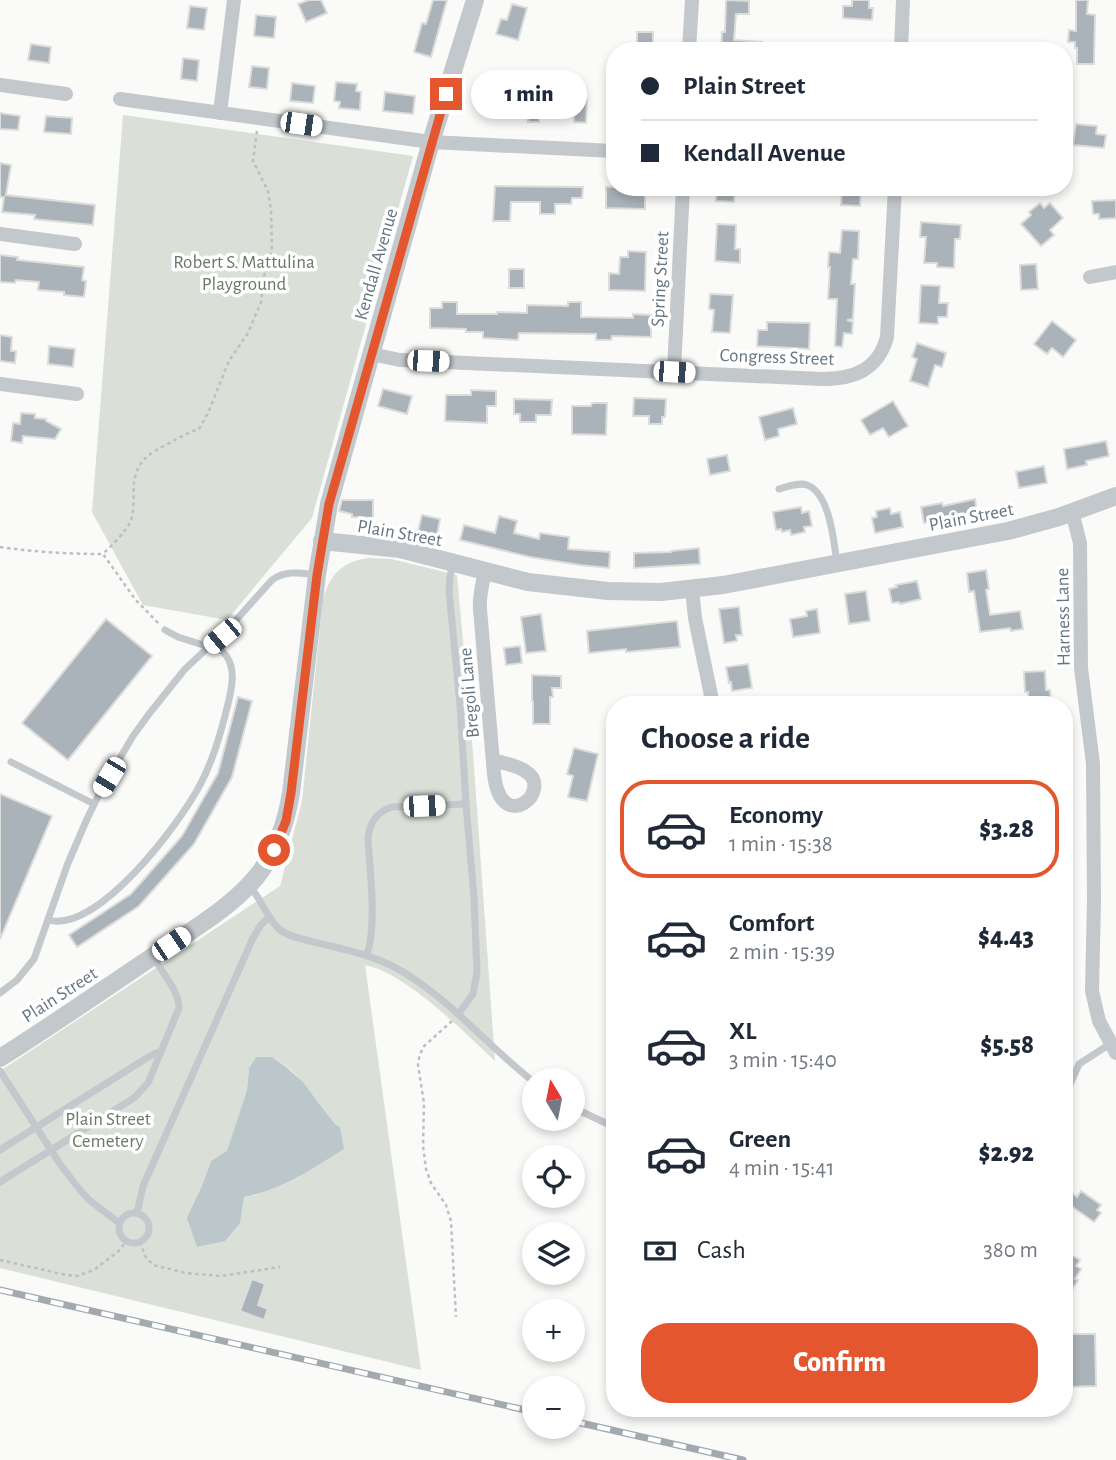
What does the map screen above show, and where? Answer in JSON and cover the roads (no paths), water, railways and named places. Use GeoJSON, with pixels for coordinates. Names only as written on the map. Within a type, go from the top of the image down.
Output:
{"type":"FeatureCollection","features":[{"type":"Feature","properties":{"kind":"street"},"geometry":{"type":"LineString","coordinates":[[220,113],[234,0]]}},
{"type":"Feature","properties":{"kind":"street","name":"Kendall Avenue"},"geometry":{"type":"LineString","coordinates":[[322,541],[336,473],[431,142],[475,0]]}},
{"type":"Feature","properties":{"kind":"street"},"geometry":{"type":"LineString","coordinates":[[690,42],[692,0]]}},
{"type":"Feature","properties":{"kind":"street"},"geometry":{"type":"LineString","coordinates":[[901,42],[903,0]]}},
{"type":"Feature","properties":{"kind":"street"},"geometry":{"type":"LineString","coordinates":[[0,85],[66,94]]}},
{"type":"Feature","properties":{"kind":"street"},"geometry":{"type":"LineString","coordinates":[[120,99],[431,142],[606,151]]}},
{"type":"Feature","properties":{"kind":"street","name":"Spring Street"},"geometry":{"type":"LineString","coordinates":[[674,372],[683,196]]}},
{"type":"Feature","properties":{"kind":"street","name":"Congress Street"},"geometry":{"type":"LineString","coordinates":[[371,354],[400,360],[832,379],[852,376],[875,362],[881,355],[887,337],[895,196]]}},
{"type":"Feature","properties":{"kind":"street"},"geometry":{"type":"LineString","coordinates":[[0,234],[75,244]]}},
{"type":"Feature","properties":{"kind":"street"},"geometry":{"type":"LineString","coordinates":[[1090,276],[1116,272]]}},
{"type":"Feature","properties":{"kind":"street"},"geometry":{"type":"LineString","coordinates":[[0,384],[77,394]]}},
{"type":"Feature","properties":{"kind":"street","name":"Plain Street"},"geometry":{"type":"LineString","coordinates":[[0,1058],[72,1012],[223,907],[249,886],[260,873],[274,850],[286,821],[322,541],[400,549],[528,582],[608,591],[648,592],[723,585],[1008,531],[1116,496]]}},
{"type":"Feature","properties":{"kind":"street","name":"Harness Lane"},"geometry":{"type":"LineString","coordinates":[[1072,512],[1080,543],[1080,658],[1093,764],[1092,991],[1099,1021],[1113,1048]]}},
{"type":"Feature","properties":{"kind":"street","name":"Bregoli Lane"},"geometry":{"type":"LineString","coordinates":[[485,572],[480,602],[493,760],[495,783],[498,795],[504,802],[520,805],[529,800],[534,789],[530,775],[524,770],[493,760]]}},
{"type":"Feature","properties":{"kind":"street"},"geometry":{"type":"LineString","coordinates":[[692,589],[695,618],[711,696]]}},
{"type":"Feature","properties":{"kind":"lane"},"geometry":{"type":"LineString","coordinates":[[779,489],[807,485],[823,500],[837,564]]}},
{"type":"Feature","properties":{"kind":"lane"},"geometry":{"type":"LineString","coordinates":[[453,563],[449,591],[459,689],[477,972],[473,994],[459,1013]]}},
{"type":"Feature","properties":{"kind":"lane"},"geometry":{"type":"LineString","coordinates":[[0,993],[24,973],[34,959],[68,863],[94,804],[141,724],[185,669],[229,628],[277,577],[289,572],[317,575]]}},
{"type":"Feature","properties":{"kind":"lane"},"geometry":{"type":"LineString","coordinates":[[48,920],[58,922],[76,917],[102,901],[125,881],[159,846],[186,809],[211,762],[232,678],[232,665],[222,651],[178,637],[166,630]]}},
{"type":"Feature","properties":{"kind":"lane"},"geometry":{"type":"LineString","coordinates":[[11,762],[94,804]]}},
{"type":"Feature","properties":{"kind":"lane"},"geometry":{"type":"LineString","coordinates":[[368,955],[372,925],[368,839],[373,820],[392,807],[466,804]]}},
{"type":"Feature","properties":{"kind":"lane"},"geometry":{"type":"LineString","coordinates":[[249,886],[279,929],[301,938],[368,955],[411,976],[459,1013],[522,1073]]}},
{"type":"Feature","properties":{"kind":"lane"},"geometry":{"type":"LineString","coordinates":[[137,1213],[143,1186],[247,950],[256,932],[270,917]]}},
{"type":"Feature","properties":{"kind":"lane"},"geometry":{"type":"LineString","coordinates":[[0,1182],[138,1095],[148,1083],[177,1014],[179,1003],[152,957]]}},
{"type":"Feature","properties":{"kind":"lane"},"geometry":{"type":"LineString","coordinates":[[1073,1078],[1079,1064],[1113,1048]]}},
{"type":"Feature","properties":{"kind":"lane"},"geometry":{"type":"LineString","coordinates":[[0,1150],[150,1056],[160,1054]]}},
{"type":"Feature","properties":{"kind":"lane"},"geometry":{"type":"LineString","coordinates":[[0,1071],[51,1150],[82,1192],[119,1223]]}},
{"type":"Feature","properties":{"kind":"lane"},"geometry":{"type":"LineString","coordinates":[[585,1113],[606,1123]]}},
{"type":"Feature","properties":{"kind":"lane"},"geometry":{"type":"LineString","coordinates":[[137,1213],[149,1224],[148,1234],[140,1242],[132,1244],[125,1241],[118,1231],[119,1223],[128,1214],[137,1213]]}},
{"type":"Feature","properties":{"kind":"railway"},"geometry":{"type":"LineString","coordinates":[[0,1290],[522,1409]]}},
{"type":"Feature","properties":{"kind":"railway"},"geometry":{"type":"LineString","coordinates":[[585,1424],[743,1460]]}},
{"type":"Feature","properties":{"kind":"park label","name":"Robert S. Mattulina Playground"},"geometry":{"type":"Point","coordinates":[244,272]}},
{"type":"Feature","properties":{"kind":"park label","name":"Plain Street Cemetery"},"geometry":{"type":"Point","coordinates":[108,1129]}}]}
